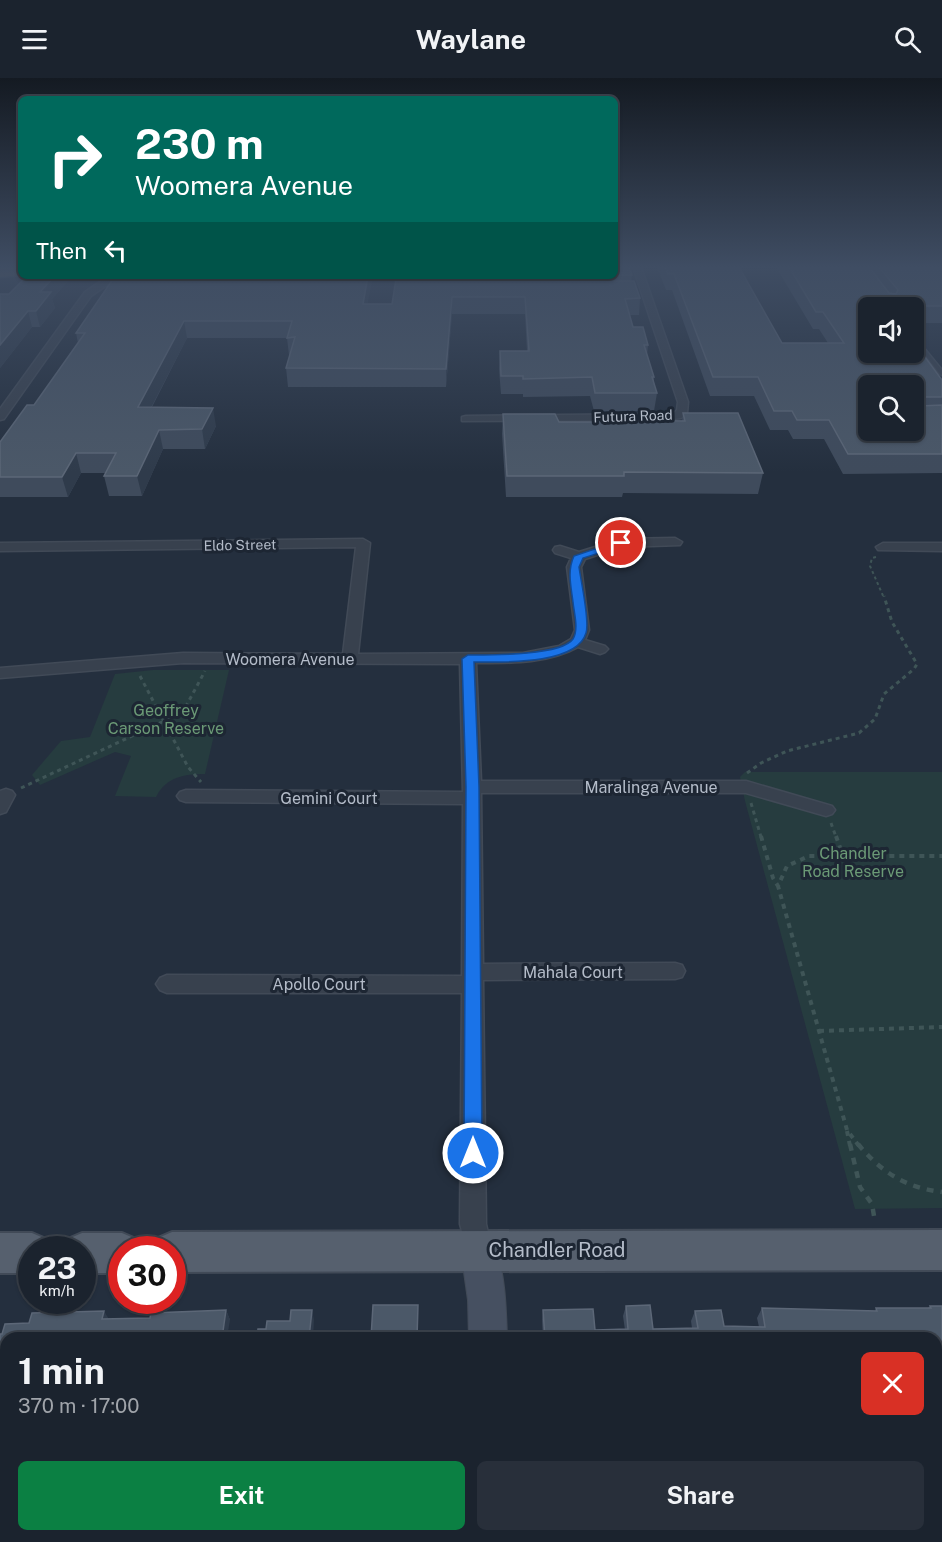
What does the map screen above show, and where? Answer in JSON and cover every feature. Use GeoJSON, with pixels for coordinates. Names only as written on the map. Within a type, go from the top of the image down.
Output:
{"type":"FeatureCollection","features":[{"type":"Feature","properties":{"kind":"main road","name":"Chandler Road"},"geometry":{"type":"LineString","coordinates":[[186,1252],[942,1250]]}},
{"type":"Feature","properties":{"kind":"main road"},"geometry":{"type":"LineString","coordinates":[[0,1253],[18,1253]]}},
{"type":"Feature","properties":{"kind":"street"},"geometry":{"type":"LineString","coordinates":[[0,417],[58,335]]}},
{"type":"Feature","properties":{"kind":"street","name":"Futura Road"},"geometry":{"type":"LineString","coordinates":[[466,419],[677,416],[683,411],[683,402],[657,335]]}},
{"type":"Feature","properties":{"kind":"street"},"geometry":{"type":"LineString","coordinates":[[560,549],[579,556],[621,543],[675,542]]}},
{"type":"Feature","properties":{"kind":"street","name":"Eldo Street"},"geometry":{"type":"LineString","coordinates":[[0,547],[363,543],[350,659]]}},
{"type":"Feature","properties":{"kind":"street"},"geometry":{"type":"LineString","coordinates":[[886,547],[942,547]]}},
{"type":"Feature","properties":{"kind":"street"},"geometry":{"type":"LineString","coordinates":[[579,556],[574,567],[582,630],[577,642],[600,649]]}},
{"type":"Feature","properties":{"kind":"street","name":"Woomera Avenue"},"geometry":{"type":"LineString","coordinates":[[0,673],[132,661],[211,658],[523,658],[564,649],[577,642]]}},
{"type":"Feature","properties":{"kind":"street"},"geometry":{"type":"LineString","coordinates":[[468,659],[472,792],[473,1224],[487,1300],[488,1332]]}},
{"type":"Feature","properties":{"kind":"street","name":"Maralinga Avenue"},"geometry":{"type":"LineString","coordinates":[[472,792],[746,787],[826,810]]}},
{"type":"Feature","properties":{"kind":"street","name":"Gemini Court"},"geometry":{"type":"LineString","coordinates":[[186,796],[472,792]]}},
{"type":"Feature","properties":{"kind":"street","name":"Mahala Court"},"geometry":{"type":"LineString","coordinates":[[471,978],[675,971]]}},
{"type":"Feature","properties":{"kind":"street","name":"Apollo Court"},"geometry":{"type":"LineString","coordinates":[[167,984],[471,978]]}},
{"type":"Feature","properties":{"kind":"lane"},"geometry":{"type":"LineString","coordinates":[[924,350],[942,373]]}},
{"type":"Feature","properties":{"kind":"path"},"geometry":{"type":"LineString","coordinates":[[880,1250],[872,1204],[860,1187],[847,1130],[778,886],[773,878],[746,787],[747,772],[753,767],[790,750],[814,743],[842,741],[865,729],[879,716],[881,697],[894,684],[914,672],[917,664],[892,622],[882,591],[870,566],[872,558],[886,555],[886,547]]}},
{"type":"Feature","properties":{"kind":"path"},"geometry":{"type":"LineString","coordinates":[[3,801],[164,721],[185,708],[211,658]]}},
{"type":"Feature","properties":{"kind":"path"},"geometry":{"type":"LineString","coordinates":[[132,661],[188,767],[213,797]]}},
{"type":"Feature","properties":{"kind":"path"},"geometry":{"type":"LineString","coordinates":[[826,810],[843,856]]}},
{"type":"Feature","properties":{"kind":"path"},"geometry":{"type":"LineString","coordinates":[[778,886],[787,866],[809,856],[942,856]]}},
{"type":"Feature","properties":{"kind":"path"},"geometry":{"type":"LineString","coordinates":[[819,1031],[942,1027]]}},
{"type":"Feature","properties":{"kind":"path"},"geometry":{"type":"LineString","coordinates":[[847,1130],[867,1157],[891,1178],[942,1192]]}},
{"type":"Feature","properties":{"kind":"green space","name":"Geoffrey Carson Reserve"},"geometry":{"type":"Polygon","coordinates":[[[153,670],[229,670],[205,774],[176,778],[165,785],[156,797],[115,796],[131,756],[115,752],[40,785],[32,775],[61,741],[90,737],[115,674],[153,670]]]}},
{"type":"Feature","properties":{"kind":"green space","name":"Chandler Road Reserve"},"geometry":{"type":"Polygon","coordinates":[[[745,772],[942,772],[942,1208],[855,1209],[745,801],[740,777],[745,772]]]}},
{"type":"Feature","properties":{"kind":"building"},"geometry":{"type":"Polygon","coordinates":[[[0,335],[8,335],[0,345],[0,335]]]}},
{"type":"Feature","properties":{"kind":"building"},"geometry":{"type":"Polygon","coordinates":[[[83,335],[176,335],[138,407],[213,408],[202,429],[159,430],[137,476],[104,476],[116,453],[76,453],[62,477],[0,477],[0,442],[27,405],[34,405],[83,335]]]}},
{"type":"Feature","properties":{"kind":"building"},"geometry":{"type":"Polygon","coordinates":[[[288,335],[449,335],[446,369],[286,368],[295,337],[287,338],[288,335]]]}},
{"type":"Feature","properties":{"kind":"building"},"geometry":{"type":"Polygon","coordinates":[[[528,335],[645,335],[648,345],[644,345],[657,393],[595,393],[592,377],[523,379],[523,376],[501,376],[500,351],[529,351],[528,335]]]}},
{"type":"Feature","properties":{"kind":"building"},"geometry":{"type":"Polygon","coordinates":[[[697,335],[778,335],[782,343],[844,343],[839,335],[858,335],[858,363],[924,363],[924,356],[942,380],[942,397],[924,397],[924,375],[858,375],[858,441],[924,441],[924,406],[942,405],[942,454],[848,454],[829,420],[797,420],[792,411],[774,411],[758,377],[713,377],[697,335]]]}},
{"type":"Feature","properties":{"kind":"building"},"geometry":{"type":"Polygon","coordinates":[[[683,413],[738,413],[763,473],[624,472],[624,476],[507,476],[503,414],[555,414],[559,422],[630,422],[630,420],[685,421],[683,413]]]}},
{"type":"Feature","properties":{"kind":"building"},"geometry":{"type":"Polygon","coordinates":[[[373,1305],[418,1305],[417,1332],[371,1332],[373,1305]]]}},
{"type":"Feature","properties":{"kind":"building"},"geometry":{"type":"Polygon","coordinates":[[[650,1305],[653,1329],[698,1328],[695,1311],[721,1310],[724,1326],[765,1327],[762,1308],[877,1311],[876,1308],[942,1306],[942,1332],[545,1332],[543,1310],[593,1309],[595,1330],[628,1329],[626,1306],[650,1305]]]}},
{"type":"Feature","properties":{"kind":"building"},"geometry":{"type":"Polygon","coordinates":[[[226,1310],[223,1332],[3,1332],[5,1324],[29,1323],[32,1314],[96,1314],[96,1311],[104,1311],[102,1319],[150,1318],[151,1314],[186,1314],[186,1312],[226,1310]]]}},
{"type":"Feature","properties":{"kind":"building"},"geometry":{"type":"Polygon","coordinates":[[[291,1310],[312,1310],[310,1332],[258,1332],[258,1329],[266,1329],[267,1321],[290,1321],[291,1310]]]}},
{"type":"Feature","properties":{"kind":"route"},"geometry":{"type":"LineString","coordinates":[[473,1153],[472,787],[468,659],[523,658],[564,649],[577,642],[582,630],[574,567],[579,556],[621,543]]}}]}
